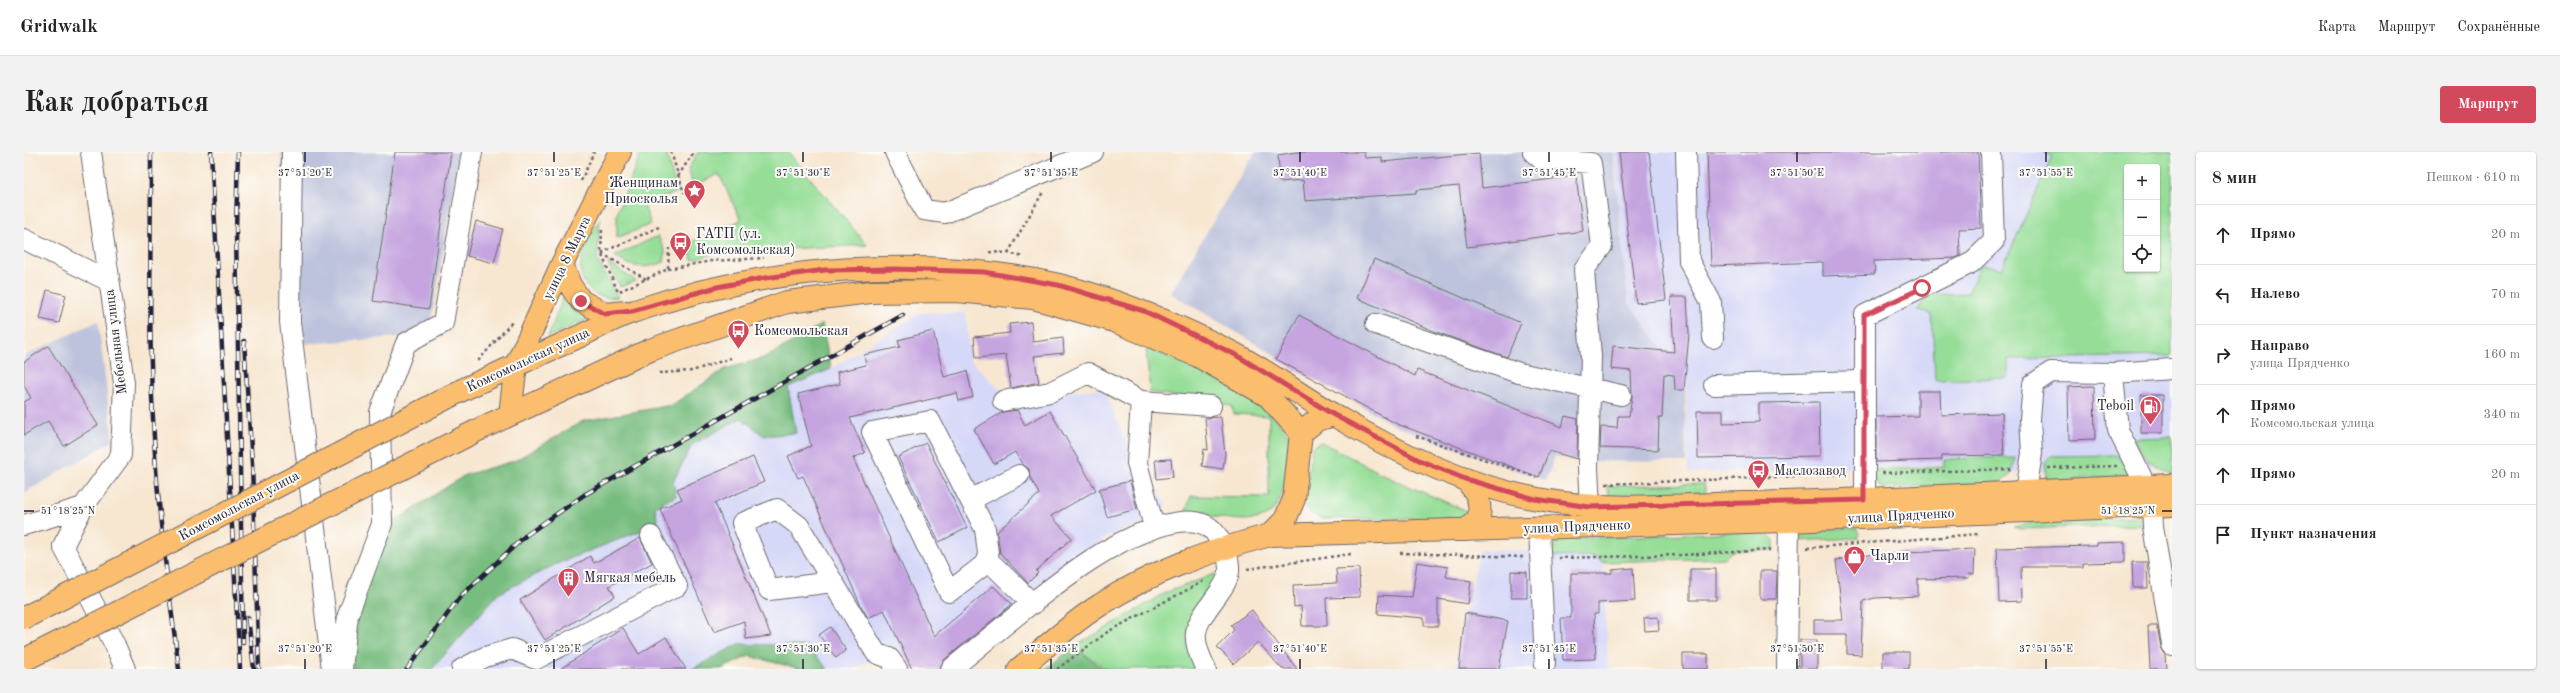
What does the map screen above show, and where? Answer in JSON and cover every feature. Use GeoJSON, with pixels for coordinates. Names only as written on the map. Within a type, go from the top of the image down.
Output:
{"type":"FeatureCollection","features":[{"type":"Feature","properties":{"kind":"main road","name":"улица 8 Марта"},"geometry":{"type":"LineString","coordinates":[[510,414],[516,365],[562,264],[620,152]]}},
{"type":"Feature","properties":{"kind":"main road"},"geometry":{"type":"LineString","coordinates":[[562,264],[570,285],[581,301],[605,314],[632,311]]}},
{"type":"Feature","properties":{"kind":"main road","name":"Комсомольская улица"},"geometry":{"type":"LineString","coordinates":[[24,618],[464,389],[632,311],[717,287],[765,278],[825,270],[896,269],[984,272],[1058,285],[1144,311],[1236,355],[1334,415],[1419,460],[1465,479]]}},
{"type":"Feature","properties":{"kind":"main road"},"geometry":{"type":"LineString","coordinates":[[24,660],[484,426],[650,350],[787,302],[871,292],[956,291],[1033,298],[1114,321],[1198,356],[1268,396],[1301,433]]}},
{"type":"Feature","properties":{"kind":"main road"},"geometry":{"type":"LineString","coordinates":[[1270,535],[1285,520],[1294,499],[1301,433],[1317,420],[1334,415]]}},
{"type":"Feature","properties":{"kind":"main road"},"geometry":{"type":"LineString","coordinates":[[1465,479],[1476,491],[1480,502],[1479,518],[1466,530]]}},
{"type":"Feature","properties":{"kind":"main road","name":"улица Прядченко"},"geometry":{"type":"LineString","coordinates":[[1465,479],[1535,499],[1590,507],[1789,512],[1864,500],[2026,492],[2157,499]]}},
{"type":"Feature","properties":{"kind":"main road","name":"улица Прядченко"},"geometry":{"type":"LineString","coordinates":[[1018,669],[1099,605],[1169,567],[1225,546],[1270,535],[1539,528],[1789,512],[2157,499],[2172,485]]}},
{"type":"Feature","properties":{"kind":"main road"},"geometry":{"type":"LineString","coordinates":[[1294,499],[1301,520],[1317,534]]}},
{"type":"Feature","properties":{"kind":"street","name":"Мебельная улица"},"geometry":{"type":"LineString","coordinates":[[91,152],[124,383],[121,455],[83,507],[63,546],[115,645],[124,669]]}},
{"type":"Feature","properties":{"kind":"street"},"geometry":{"type":"LineString","coordinates":[[292,152],[290,322],[332,669]]}},
{"type":"Feature","properties":{"kind":"street"},"geometry":{"type":"LineString","coordinates":[[342,669],[348,615],[382,524],[380,412],[406,343],[443,323],[472,152]]}},
{"type":"Feature","properties":{"kind":"street"},"geometry":{"type":"LineString","coordinates":[[895,152],[924,210],[945,213],[1054,160],[1093,152]]}},
{"type":"Feature","properties":{"kind":"street"},"geometry":{"type":"LineString","coordinates":[[1534,152],[1541,159],[1591,163],[1602,246],[1584,270],[1591,356],[1590,507]]}},
{"type":"Feature","properties":{"kind":"street"},"geometry":{"type":"LineString","coordinates":[[1686,152],[1689,261],[1711,302],[1712,338]]}},
{"type":"Feature","properties":{"kind":"street"},"geometry":{"type":"LineString","coordinates":[[1864,500],[1864,315],[1971,263],[1994,241],[1991,152]]}},
{"type":"Feature","properties":{"kind":"street"},"geometry":{"type":"LineString","coordinates":[[24,239],[109,281]]}},
{"type":"Feature","properties":{"kind":"street"},"geometry":{"type":"LineString","coordinates":[[1376,324],[1519,373],[1590,389],[1621,394]]}},
{"type":"Feature","properties":{"kind":"street"},"geometry":{"type":"LineString","coordinates":[[2026,492],[2032,453],[2030,419],[2033,384],[2051,372],[2113,373],[2172,369]]}},
{"type":"Feature","properties":{"kind":"street"},"geometry":{"type":"LineString","coordinates":[[1003,400],[1050,392],[1088,373],[1141,400],[1211,406]]}},
{"type":"Feature","properties":{"kind":"street"},"geometry":{"type":"LineString","coordinates":[[2113,373],[2118,430],[2157,499],[2153,526],[2172,645]]}},
{"type":"Feature","properties":{"kind":"street"},"geometry":{"type":"LineString","coordinates":[[1714,385],[1863,381]]}},
{"type":"Feature","properties":{"kind":"street"},"geometry":{"type":"LineString","coordinates":[[1141,400],[1137,463],[1154,527]]}},
{"type":"Feature","properties":{"kind":"street"},"geometry":{"type":"LineString","coordinates":[[989,561],[949,592],[872,432],[930,420],[985,529],[989,561],[1033,604]]}},
{"type":"Feature","properties":{"kind":"street"},"geometry":{"type":"LineString","coordinates":[[970,500],[1019,475]]}},
{"type":"Feature","properties":{"kind":"street"},"geometry":{"type":"LineString","coordinates":[[24,525],[83,507]]}},
{"type":"Feature","properties":{"kind":"street"},"geometry":{"type":"LineString","coordinates":[[833,582],[769,590],[742,523],[778,509],[799,526],[833,582],[876,653],[889,658],[897,669]]}},
{"type":"Feature","properties":{"kind":"street"},"geometry":{"type":"LineString","coordinates":[[1787,669],[1791,549],[1789,512]]}},
{"type":"Feature","properties":{"kind":"street"},"geometry":{"type":"LineString","coordinates":[[951,669],[1089,560],[1154,527],[1194,520],[1212,529],[1225,546],[1229,572],[1225,584],[1195,631],[1197,651],[1206,669]]}},
{"type":"Feature","properties":{"kind":"street"},"geometry":{"type":"LineString","coordinates":[[1539,528],[1545,664]]}},
{"type":"Feature","properties":{"kind":"street"},"geometry":{"type":"LineString","coordinates":[[462,669],[487,663],[512,649],[536,659],[677,586],[650,536]]}},
{"type":"Feature","properties":{"kind":"path"},"geometry":{"type":"LineString","coordinates":[[672,152],[677,176],[684,193]]}},
{"type":"Feature","properties":{"kind":"path"},"geometry":{"type":"LineString","coordinates":[[677,176],[694,152]]}},
{"type":"Feature","properties":{"kind":"path"},"geometry":{"type":"LineString","coordinates":[[1008,253],[1054,160]]}},
{"type":"Feature","properties":{"kind":"path"},"geometry":{"type":"LineString","coordinates":[[601,253],[659,227]]}},
{"type":"Feature","properties":{"kind":"path"},"geometry":{"type":"LineString","coordinates":[[601,253],[618,292],[668,269],[669,248]]}},
{"type":"Feature","properties":{"kind":"path"},"geometry":{"type":"LineString","coordinates":[[601,253],[646,279]]}},
{"type":"Feature","properties":{"kind":"path"},"geometry":{"type":"LineString","coordinates":[[660,373],[692,371],[731,358]]}},
{"type":"Feature","properties":{"kind":"path"},"geometry":{"type":"LineString","coordinates":[[1397,552],[1540,558],[1681,555],[1791,549],[1983,534]]}},
{"type":"Feature","properties":{"kind":"path"},"geometry":{"type":"LineString","coordinates":[[1057,669],[1109,631],[1196,583],[1229,572],[1358,553]]}},
{"type":"Feature","properties":{"kind":"shaded area"},"geometry":{"type":"Polygon","coordinates":[[[281,152],[459,152],[429,335],[289,345],[281,152]]]}},
{"type":"Feature","properties":{"kind":"shaded area"},"geometry":{"type":"Polygon","coordinates":[[[1255,152],[1613,152],[1628,302],[1685,380],[1686,462],[1579,461],[1555,456],[1546,481],[1395,426],[1170,293],[1255,152]]]}},
{"type":"Feature","properties":{"kind":"shaded area"},"geometry":{"type":"Polygon","coordinates":[[[1614,152],[2053,152],[2022,256],[2172,344],[2172,465],[1963,475],[1954,465],[1688,473],[1686,380],[1628,302],[1614,152]]]}},
{"type":"Feature","properties":{"kind":"shaded area"},"geometry":{"type":"Polygon","coordinates":[[[920,313],[966,313],[970,360],[1006,396],[1103,389],[1140,471],[1167,503],[1160,517],[1107,537],[1033,592],[943,669],[890,669],[879,656],[854,669],[828,669],[807,646],[739,644],[692,669],[432,669],[497,594],[654,507],[673,482],[692,445],[741,418],[764,436],[788,387],[831,369],[920,313]]]}},
{"type":"Feature","properties":{"kind":"shaded area"},"geometry":{"type":"Polygon","coordinates":[[[98,321],[113,441],[24,493],[24,356],[98,321]]]}},
{"type":"Feature","properties":{"kind":"shaded area"},"geometry":{"type":"Polygon","coordinates":[[[1479,550],[1603,552],[1608,669],[1456,669],[1464,612],[1469,603],[1479,550]]]}},
{"type":"Feature","properties":{"kind":"green space"},"geometry":{"type":"Polygon","coordinates":[[[641,152],[666,152],[677,192],[644,206],[651,224],[617,238],[617,214],[641,152]]]}},
{"type":"Feature","properties":{"kind":"green space"},"geometry":{"type":"Polygon","coordinates":[[[698,152],[788,152],[867,245],[721,252],[692,260],[688,243],[741,220],[719,174],[693,186],[688,169],[698,152]]]}},
{"type":"Feature","properties":{"kind":"green space"},"geometry":{"type":"Polygon","coordinates":[[[2044,152],[2172,152],[2172,356],[2008,359],[2008,378],[1935,380],[1932,314],[1917,311],[1928,295],[1968,293],[1981,264],[2002,269],[2052,157],[2044,152]]]}},
{"type":"Feature","properties":{"kind":"green space"},"geometry":{"type":"Polygon","coordinates":[[[600,219],[597,260],[618,297],[608,298],[593,293],[588,288],[581,274],[583,251],[600,219]]]}},
{"type":"Feature","properties":{"kind":"green space"},"geometry":{"type":"Polygon","coordinates":[[[658,236],[665,251],[664,262],[645,267],[626,263],[615,256],[658,236]]]}},
{"type":"Feature","properties":{"kind":"green space"},"geometry":{"type":"Polygon","coordinates":[[[607,262],[636,281],[620,287],[607,262]]]}},
{"type":"Feature","properties":{"kind":"green space"},"geometry":{"type":"Polygon","coordinates":[[[564,295],[590,318],[548,337],[564,295]]]}},
{"type":"Feature","properties":{"kind":"green space"},"geometry":{"type":"Polygon","coordinates":[[[822,324],[831,369],[788,387],[796,433],[764,436],[741,418],[692,445],[673,482],[676,496],[655,507],[658,524],[554,565],[498,594],[432,669],[353,669],[350,624],[387,526],[465,475],[514,461],[583,421],[672,405],[725,369],[767,357],[822,324]]]}},
{"type":"Feature","properties":{"kind":"green space"},"geometry":{"type":"Polygon","coordinates":[[[1146,348],[1210,374],[1269,411],[1289,435],[1287,465],[1283,488],[1277,504],[1268,514],[1255,519],[1238,520],[1186,511],[1191,496],[1269,497],[1269,416],[1234,414],[1232,406],[1150,392],[1146,348]]]}},
{"type":"Feature","properties":{"kind":"green space"},"geometry":{"type":"Polygon","coordinates":[[[2172,437],[2172,473],[2147,460],[2133,438],[2172,437]]]}},
{"type":"Feature","properties":{"kind":"green space"},"geometry":{"type":"Polygon","coordinates":[[[1321,442],[1392,479],[1469,512],[1467,518],[1322,519],[1310,513],[1304,500],[1312,448],[1321,442]]]}},
{"type":"Feature","properties":{"kind":"green space"},"geometry":{"type":"Polygon","coordinates":[[[2116,455],[2125,462],[2126,473],[2122,476],[2051,481],[2046,477],[2044,463],[2052,456],[2116,455]]]}},
{"type":"Feature","properties":{"kind":"green space"},"geometry":{"type":"Polygon","coordinates":[[[2015,457],[2011,474],[2000,483],[1883,488],[1877,484],[1873,470],[1944,467],[1944,459],[2015,457]]]}},
{"type":"Feature","properties":{"kind":"green space"},"geometry":{"type":"Polygon","coordinates":[[[1704,484],[1706,496],[1611,498],[1606,486],[1704,484]]]}},
{"type":"Feature","properties":{"kind":"green space"},"geometry":{"type":"Polygon","coordinates":[[[2144,517],[2146,525],[2020,529],[2013,527],[2039,521],[2144,517]]]}},
{"type":"Feature","properties":{"kind":"green space"},"geometry":{"type":"Polygon","coordinates":[[[1857,528],[1860,534],[1858,538],[1794,541],[1794,533],[1800,530],[1857,528]]]}},
{"type":"Feature","properties":{"kind":"green space"},"geometry":{"type":"Polygon","coordinates":[[[1764,531],[1774,541],[1774,550],[1732,551],[1725,558],[1603,562],[1593,556],[1549,557],[1548,553],[1555,548],[1555,544],[1559,539],[1764,531]]]}},
{"type":"Feature","properties":{"kind":"green space"},"geometry":{"type":"Polygon","coordinates":[[[1220,572],[1198,608],[1201,669],[1107,669],[1074,647],[1167,592],[1220,572]]]}},
{"type":"Feature","properties":{"kind":"green space"},"geometry":{"type":"Polygon","coordinates":[[[739,644],[807,646],[828,669],[801,669],[749,656],[721,669],[692,669],[739,644]]]}},
{"type":"Feature","properties":{"kind":"green space"},"geometry":{"type":"Polygon","coordinates":[[[1074,647],[1102,668],[1107,669],[1045,669],[1074,647]]]}},
{"type":"Feature","properties":{"kind":"building"},"geometry":{"type":"Polygon","coordinates":[[[395,152],[451,152],[429,309],[373,301],[395,152]]]}},
{"type":"Feature","properties":{"kind":"building"},"geometry":{"type":"Polygon","coordinates":[[[1295,152],[1364,152],[1365,158],[1382,157],[1382,162],[1479,153],[1482,188],[1576,176],[1583,231],[1467,247],[1459,186],[1416,190],[1416,193],[1305,201],[1303,180],[1280,182],[1278,155],[1295,152]]]}},
{"type":"Feature","properties":{"kind":"building"},"geometry":{"type":"Polygon","coordinates":[[[1619,152],[1649,152],[1666,300],[1636,303],[1619,152]]]}},
{"type":"Feature","properties":{"kind":"building"},"geometry":{"type":"Polygon","coordinates":[[[1707,152],[1978,152],[1981,228],[1959,229],[1960,256],[1956,258],[1874,261],[1875,274],[1823,276],[1823,262],[1711,266],[1707,152]]]}},
{"type":"Feature","properties":{"kind":"building"},"geometry":{"type":"Polygon","coordinates":[[[476,221],[503,229],[494,263],[467,256],[476,221]]]}},
{"type":"Feature","properties":{"kind":"building"},"geometry":{"type":"Polygon","coordinates":[[[1374,259],[1521,323],[1507,357],[1436,332],[1357,298],[1374,259]]]}},
{"type":"Feature","properties":{"kind":"building"},"geometry":{"type":"Polygon","coordinates":[[[47,290],[66,295],[59,323],[40,319],[47,290]]]}},
{"type":"Feature","properties":{"kind":"building"},"geometry":{"type":"Polygon","coordinates":[[[1671,297],[1687,297],[1689,334],[1684,390],[1675,390],[1674,375],[1664,374],[1662,418],[1659,418],[1658,450],[1600,448],[1601,427],[1617,428],[1618,416],[1629,416],[1632,397],[1631,371],[1611,369],[1613,346],[1674,352],[1671,297]]]}},
{"type":"Feature","properties":{"kind":"building"},"geometry":{"type":"Polygon","coordinates":[[[1299,315],[1415,376],[1417,370],[1562,427],[1565,416],[1578,419],[1577,459],[1549,451],[1539,477],[1397,424],[1276,359],[1299,315]]]}},
{"type":"Feature","properties":{"kind":"building"},"geometry":{"type":"Polygon","coordinates":[[[1031,322],[1033,342],[1063,338],[1064,353],[1034,356],[1039,382],[1011,388],[1006,355],[976,358],[974,337],[1010,333],[1009,324],[1031,322]]]}},
{"type":"Feature","properties":{"kind":"building"},"geometry":{"type":"Polygon","coordinates":[[[933,331],[944,377],[967,371],[973,397],[959,401],[957,393],[850,418],[865,453],[853,458],[934,636],[993,586],[1012,604],[944,660],[940,669],[912,669],[884,610],[868,618],[861,606],[803,476],[798,478],[788,456],[811,446],[798,394],[840,384],[837,372],[866,365],[864,355],[900,347],[898,340],[933,331]]]}},
{"type":"Feature","properties":{"kind":"building"},"geometry":{"type":"Polygon","coordinates":[[[48,346],[98,425],[64,446],[48,421],[24,435],[24,402],[31,398],[24,386],[24,362],[48,346]]]}},
{"type":"Feature","properties":{"kind":"building"},"geometry":{"type":"Polygon","coordinates":[[[2094,386],[2095,439],[2069,440],[2068,387],[2094,386]]]}},
{"type":"Feature","properties":{"kind":"building"},"geometry":{"type":"Polygon","coordinates":[[[1918,391],[1940,391],[1941,415],[2002,413],[2004,455],[1942,456],[1942,460],[1876,462],[1876,417],[1918,416],[1918,391]]]}},
{"type":"Feature","properties":{"kind":"building"},"geometry":{"type":"Polygon","coordinates":[[[2141,395],[2163,395],[2163,433],[2141,433],[2141,395]]]}},
{"type":"Feature","properties":{"kind":"building"},"geometry":{"type":"Polygon","coordinates":[[[1819,402],[1820,456],[1698,458],[1697,411],[1723,411],[1723,423],[1759,422],[1759,403],[1819,402]]]}},
{"type":"Feature","properties":{"kind":"building"},"geometry":{"type":"Polygon","coordinates":[[[1017,410],[1025,425],[1050,411],[1096,490],[1051,516],[1072,538],[1036,571],[1038,573],[1028,583],[1000,553],[997,532],[1039,494],[1030,477],[1029,469],[1022,464],[1015,452],[994,464],[974,429],[1003,412],[1017,410]]]}},
{"type":"Feature","properties":{"kind":"building"},"geometry":{"type":"Polygon","coordinates":[[[1221,417],[1225,454],[1223,469],[1202,466],[1204,449],[1208,450],[1205,418],[1221,417]]]}},
{"type":"Feature","properties":{"kind":"building"},"geometry":{"type":"Polygon","coordinates":[[[926,443],[967,528],[939,542],[898,457],[926,443]]]}},
{"type":"Feature","properties":{"kind":"building"},"geometry":{"type":"Polygon","coordinates":[[[753,457],[764,482],[715,503],[771,636],[746,639],[744,621],[714,632],[660,509],[682,499],[677,489],[753,457]]]}},
{"type":"Feature","properties":{"kind":"building"},"geometry":{"type":"Polygon","coordinates":[[[1171,459],[1173,477],[1157,479],[1155,460],[1171,459]]]}},
{"type":"Feature","properties":{"kind":"building"},"geometry":{"type":"Polygon","coordinates":[[[1130,481],[1137,509],[1107,517],[1099,489],[1130,481]]]}},
{"type":"Feature","properties":{"kind":"building","name":"Мягкая мебель"},"geometry":{"type":"Polygon","coordinates":[[[640,538],[652,563],[609,586],[615,596],[545,640],[520,600],[590,556],[594,563],[640,538]]]}},
{"type":"Feature","properties":{"kind":"building"},"geometry":{"type":"Polygon","coordinates":[[[2125,542],[2125,562],[2083,563],[2083,567],[2021,567],[2022,601],[1999,602],[1997,548],[2097,546],[2097,543],[2125,542]]]}},
{"type":"Feature","properties":{"kind":"building"},"geometry":{"type":"Polygon","coordinates":[[[1975,549],[1974,574],[1968,574],[1969,578],[1918,579],[1918,596],[1875,598],[1863,601],[1861,655],[1847,654],[1847,634],[1814,634],[1814,620],[1843,620],[1836,560],[1882,553],[1975,549]]]}},
{"type":"Feature","properties":{"kind":"building"},"geometry":{"type":"Polygon","coordinates":[[[1417,562],[1448,567],[1446,577],[1471,581],[1468,604],[1438,599],[1438,626],[1424,626],[1424,618],[1378,614],[1379,595],[1412,597],[1417,562]]]}},
{"type":"Feature","properties":{"kind":"building"},"geometry":{"type":"Polygon","coordinates":[[[2132,562],[2147,562],[2148,588],[2133,588],[2132,562]]]}},
{"type":"Feature","properties":{"kind":"building"},"geometry":{"type":"Polygon","coordinates":[[[1359,568],[1360,597],[1326,598],[1327,626],[1302,626],[1301,606],[1294,607],[1293,585],[1337,583],[1336,569],[1359,568]]]}},
{"type":"Feature","properties":{"kind":"building"},"geometry":{"type":"Polygon","coordinates":[[[1633,568],[1635,601],[1598,603],[1598,614],[1594,614],[1596,659],[1563,660],[1561,618],[1571,618],[1571,573],[1612,573],[1612,570],[1633,568]]]}},
{"type":"Feature","properties":{"kind":"building"},"geometry":{"type":"Polygon","coordinates":[[[1690,569],[1716,569],[1716,600],[1690,600],[1690,569]]]}},
{"type":"Feature","properties":{"kind":"building"},"geometry":{"type":"Polygon","coordinates":[[[1511,571],[1527,572],[1527,598],[1511,598],[1511,571]]]}},
{"type":"Feature","properties":{"kind":"building"},"geometry":{"type":"Polygon","coordinates":[[[1760,571],[1777,571],[1776,599],[1760,599],[1760,571]]]}},
{"type":"Feature","properties":{"kind":"building"},"geometry":{"type":"Polygon","coordinates":[[[1252,610],[1297,669],[1282,669],[1258,642],[1234,664],[1217,647],[1234,630],[1231,625],[1252,610]]]}},
{"type":"Feature","properties":{"kind":"building"},"geometry":{"type":"Polygon","coordinates":[[[1465,613],[1508,621],[1499,669],[1459,669],[1465,613]]]}},
{"type":"Feature","properties":{"kind":"building"},"geometry":{"type":"Polygon","coordinates":[[[1658,617],[1659,630],[1645,631],[1644,618],[1658,617]]]}},
{"type":"Feature","properties":{"kind":"building"},"geometry":{"type":"Polygon","coordinates":[[[2148,626],[2157,626],[2161,647],[2165,654],[2166,669],[2150,669],[2148,626]]]}},
{"type":"Feature","properties":{"kind":"building"},"geometry":{"type":"Polygon","coordinates":[[[830,627],[846,650],[836,658],[819,635],[830,627]]]}},
{"type":"Feature","properties":{"kind":"building"},"geometry":{"type":"Polygon","coordinates":[[[623,628],[639,654],[666,637],[686,669],[560,669],[623,628]]]}},
{"type":"Feature","properties":{"kind":"building"},"geometry":{"type":"Polygon","coordinates":[[[1800,640],[1817,640],[1817,669],[1800,669],[1800,640]]]}},
{"type":"Feature","properties":{"kind":"building"},"geometry":{"type":"Polygon","coordinates":[[[1883,652],[1909,652],[1909,669],[1883,669],[1883,652]]]}},
{"type":"Feature","properties":{"kind":"building"},"geometry":{"type":"Polygon","coordinates":[[[1683,654],[1708,654],[1708,669],[1683,669],[1683,654]]]}},
{"type":"Feature","properties":{"kind":"railway"},"geometry":{"type":"LineString","coordinates":[[151,152],[150,330],[152,401],[161,524],[179,669]]}},
{"type":"Feature","properties":{"kind":"railway"},"geometry":{"type":"LineString","coordinates":[[211,152],[240,669]]}},
{"type":"Feature","properties":{"kind":"railway"},"geometry":{"type":"LineString","coordinates":[[238,152],[236,231],[243,643]]}},
{"type":"Feature","properties":{"kind":"railway"},"geometry":{"type":"LineString","coordinates":[[407,669],[460,597],[525,536],[584,495],[903,315]]}},
{"type":"Feature","properties":{"kind":"railway"},"geometry":{"type":"LineString","coordinates":[[244,341],[252,464],[259,669]]}},
{"type":"Feature","properties":{"kind":"railway"},"geometry":{"type":"LineString","coordinates":[[248,618],[254,669]]}},
{"type":"Feature","properties":{"kind":"place","name":"Женщинам Приосколья"},"geometry":{"type":"Point","coordinates":[694,210]}},
{"type":"Feature","properties":{"kind":"place","name":"ГАТП (ул. Комсомольская)"},"geometry":{"type":"Point","coordinates":[680,262]}},
{"type":"Feature","properties":{"kind":"place","name":"Комсомольская"},"geometry":{"type":"Point","coordinates":[738,350]}},
{"type":"Feature","properties":{"kind":"place","name":"Teboil"},"geometry":{"type":"Point","coordinates":[2150,426]}},
{"type":"Feature","properties":{"kind":"place","name":"Маслозавод"},"geometry":{"type":"Point","coordinates":[1759,490]}},
{"type":"Feature","properties":{"kind":"place","name":"Чарли"},"geometry":{"type":"Point","coordinates":[1854,576]}},
{"type":"Feature","properties":{"kind":"place","name":"Мягкая мебель"},"geometry":{"type":"Point","coordinates":[568,598]}},
{"type":"Feature","properties":{"kind":"route"},"geometry":{"type":"LineString","coordinates":[[581,301],[605,314],[632,311],[717,287],[765,278],[825,270],[896,269],[984,272],[1058,285],[1144,311],[1236,355],[1363,432],[1419,460],[1465,479],[1535,499],[1590,507],[1864,500],[1864,315],[1922,288]]}}]}
